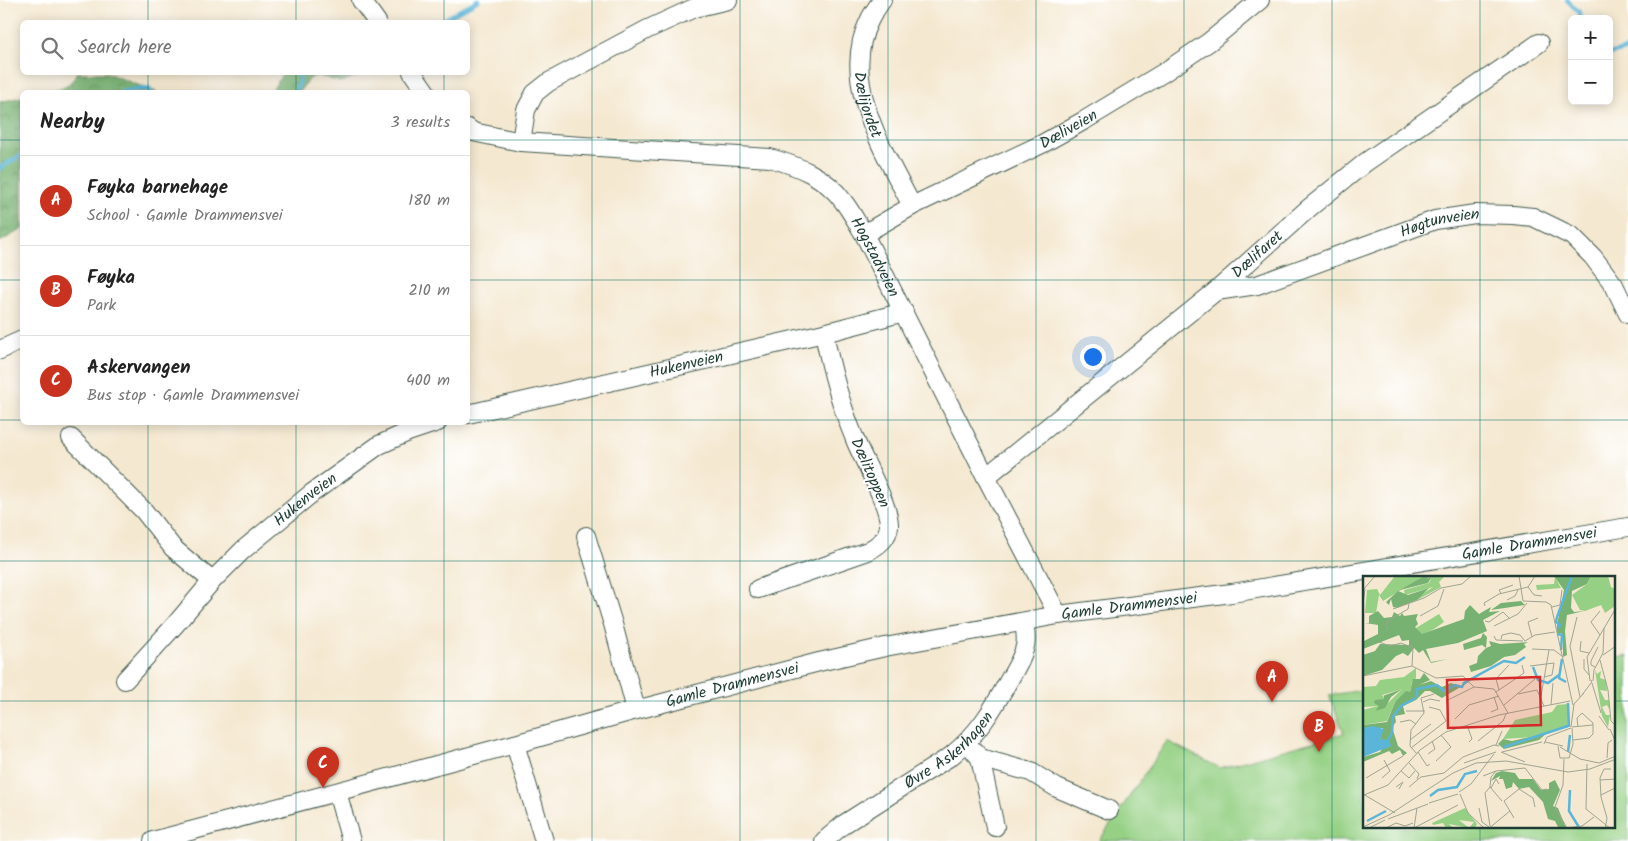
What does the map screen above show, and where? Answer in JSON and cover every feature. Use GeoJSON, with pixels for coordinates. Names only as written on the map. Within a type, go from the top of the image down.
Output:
{"type":"FeatureCollection","features":[{"type":"Feature","properties":{"kind":"street"},"geometry":{"type":"LineString","coordinates":[[361,0],[376,20]]}},
{"type":"Feature","properties":{"kind":"street"},"geometry":{"type":"LineString","coordinates":[[521,142],[526,110],[534,93],[549,82],[656,25],[694,8],[728,0]]}},
{"type":"Feature","properties":{"kind":"street","name":"Dælijordet"},"geometry":{"type":"LineString","coordinates":[[882,0],[869,20],[861,48],[860,81],[872,126],[912,206]]}},
{"type":"Feature","properties":{"kind":"street","name":"Dæliveien"},"geometry":{"type":"LineString","coordinates":[[864,234],[912,206],[1042,144],[1086,120],[1163,73],[1209,42],[1260,0]]}},
{"type":"Feature","properties":{"kind":"street","name":"Dælifaret"},"geometry":{"type":"LineString","coordinates":[[986,477],[1216,291],[1309,208],[1366,162],[1539,43]]}},
{"type":"Feature","properties":{"kind":"street"},"geometry":{"type":"LineString","coordinates":[[414,75],[425,90]]}},
{"type":"Feature","properties":{"kind":"street","name":"Hogstadveien"},"geometry":{"type":"LineString","coordinates":[[470,132],[521,142],[770,158],[812,173],[827,184],[842,200],[864,234],[986,477],[1058,615]]}},
{"type":"Feature","properties":{"kind":"street","name":"Høgtunveien"},"geometry":{"type":"LineString","coordinates":[[1216,291],[1257,284],[1434,220],[1475,214],[1513,215],[1533,217],[1572,236],[1594,257],[1614,285],[1628,314]]}},
{"type":"Feature","properties":{"kind":"street","name":"Hukenveien"},"geometry":{"type":"LineString","coordinates":[[470,414],[824,333],[904,312]]}},
{"type":"Feature","properties":{"kind":"street","name":"Dælitoppen"},"geometry":{"type":"LineString","coordinates":[[758,589],[868,551],[883,542],[888,531],[888,513],[848,423],[834,380],[824,333]]}},
{"type":"Feature","properties":{"kind":"street"},"geometry":{"type":"LineString","coordinates":[[0,350],[20,341]]}},
{"type":"Feature","properties":{"kind":"street","name":"Hukenveien"},"geometry":{"type":"LineString","coordinates":[[125,680],[243,550],[348,466],[379,445],[429,425]]}},
{"type":"Feature","properties":{"kind":"street"},"geometry":{"type":"LineString","coordinates":[[71,438],[144,511],[173,548],[212,582]]}},
{"type":"Feature","properties":{"kind":"street","name":"Gamle Drammensvei"},"geometry":{"type":"LineString","coordinates":[[154,841],[636,710],[818,662],[876,649],[1024,623],[1058,615],[1232,593],[1628,527]]}},
{"type":"Feature","properties":{"kind":"street"},"geometry":{"type":"LineString","coordinates":[[586,536],[613,624],[636,710]]}},
{"type":"Feature","properties":{"kind":"street","name":"Øvre Askerhagen"},"geometry":{"type":"LineString","coordinates":[[824,841],[844,824],[951,756],[967,743],[990,714],[1013,673],[1025,647],[1026,632],[1024,623]]}},
{"type":"Feature","properties":{"kind":"street"},"geometry":{"type":"LineString","coordinates":[[967,743],[980,758],[995,827]]}},
{"type":"Feature","properties":{"kind":"street"},"geometry":{"type":"LineString","coordinates":[[515,744],[544,841]]}},
{"type":"Feature","properties":{"kind":"street"},"geometry":{"type":"LineString","coordinates":[[980,758],[1032,772],[1057,788],[1109,810]]}},
{"type":"Feature","properties":{"kind":"street"},"geometry":{"type":"LineString","coordinates":[[336,792],[351,841]]}},
{"type":"Feature","properties":{"kind":"green space"},"geometry":{"type":"Polygon","coordinates":[[[75,75],[112,75],[151,90],[52,90],[67,85],[75,75]]]}},
{"type":"Feature","properties":{"kind":"green space"},"geometry":{"type":"Polygon","coordinates":[[[282,75],[316,75],[308,80],[300,90],[272,90],[282,75]]]}},
{"type":"Feature","properties":{"kind":"green space"},"geometry":{"type":"Polygon","coordinates":[[[316,75],[359,75],[341,82],[316,75]]]}},
{"type":"Feature","properties":{"kind":"green space"},"geometry":{"type":"Polygon","coordinates":[[[20,97],[20,230],[0,242],[0,102],[20,97]]]}},
{"type":"Feature","properties":{"kind":"green space"},"geometry":{"type":"Polygon","coordinates":[[[1628,656],[1628,841],[1099,841],[1167,741],[1220,768],[1344,733],[1329,695],[1363,690],[1363,828],[1616,828],[1616,659],[1628,656]]]}},
{"type":"Feature","properties":{"kind":"waterway"},"geometry":{"type":"LineString","coordinates":[[443,20],[478,0]]}},
{"type":"Feature","properties":{"kind":"waterway"},"geometry":{"type":"LineString","coordinates":[[1567,0],[1579,12],[1579,15]]}},
{"type":"Feature","properties":{"kind":"waterway"},"geometry":{"type":"LineString","coordinates":[[1613,53],[1628,49]]}},
{"type":"Feature","properties":{"kind":"waterway"},"geometry":{"type":"LineString","coordinates":[[296,90],[300,75]]}},
{"type":"Feature","properties":{"kind":"waterway"},"geometry":{"type":"LineString","coordinates":[[133,90],[150,90]]}},
{"type":"Feature","properties":{"kind":"waterway"},"geometry":{"type":"LineString","coordinates":[[0,168],[20,156]]}},
{"type":"Feature","properties":{"kind":"place","name":"Føyka barnehage"},"geometry":{"type":"Point","coordinates":[1272,702]}},
{"type":"Feature","properties":{"kind":"place","name":"Føyka"},"geometry":{"type":"Point","coordinates":[1319,752]}},
{"type":"Feature","properties":{"kind":"place","name":"Askervangen"},"geometry":{"type":"Point","coordinates":[323,788]}}]}
